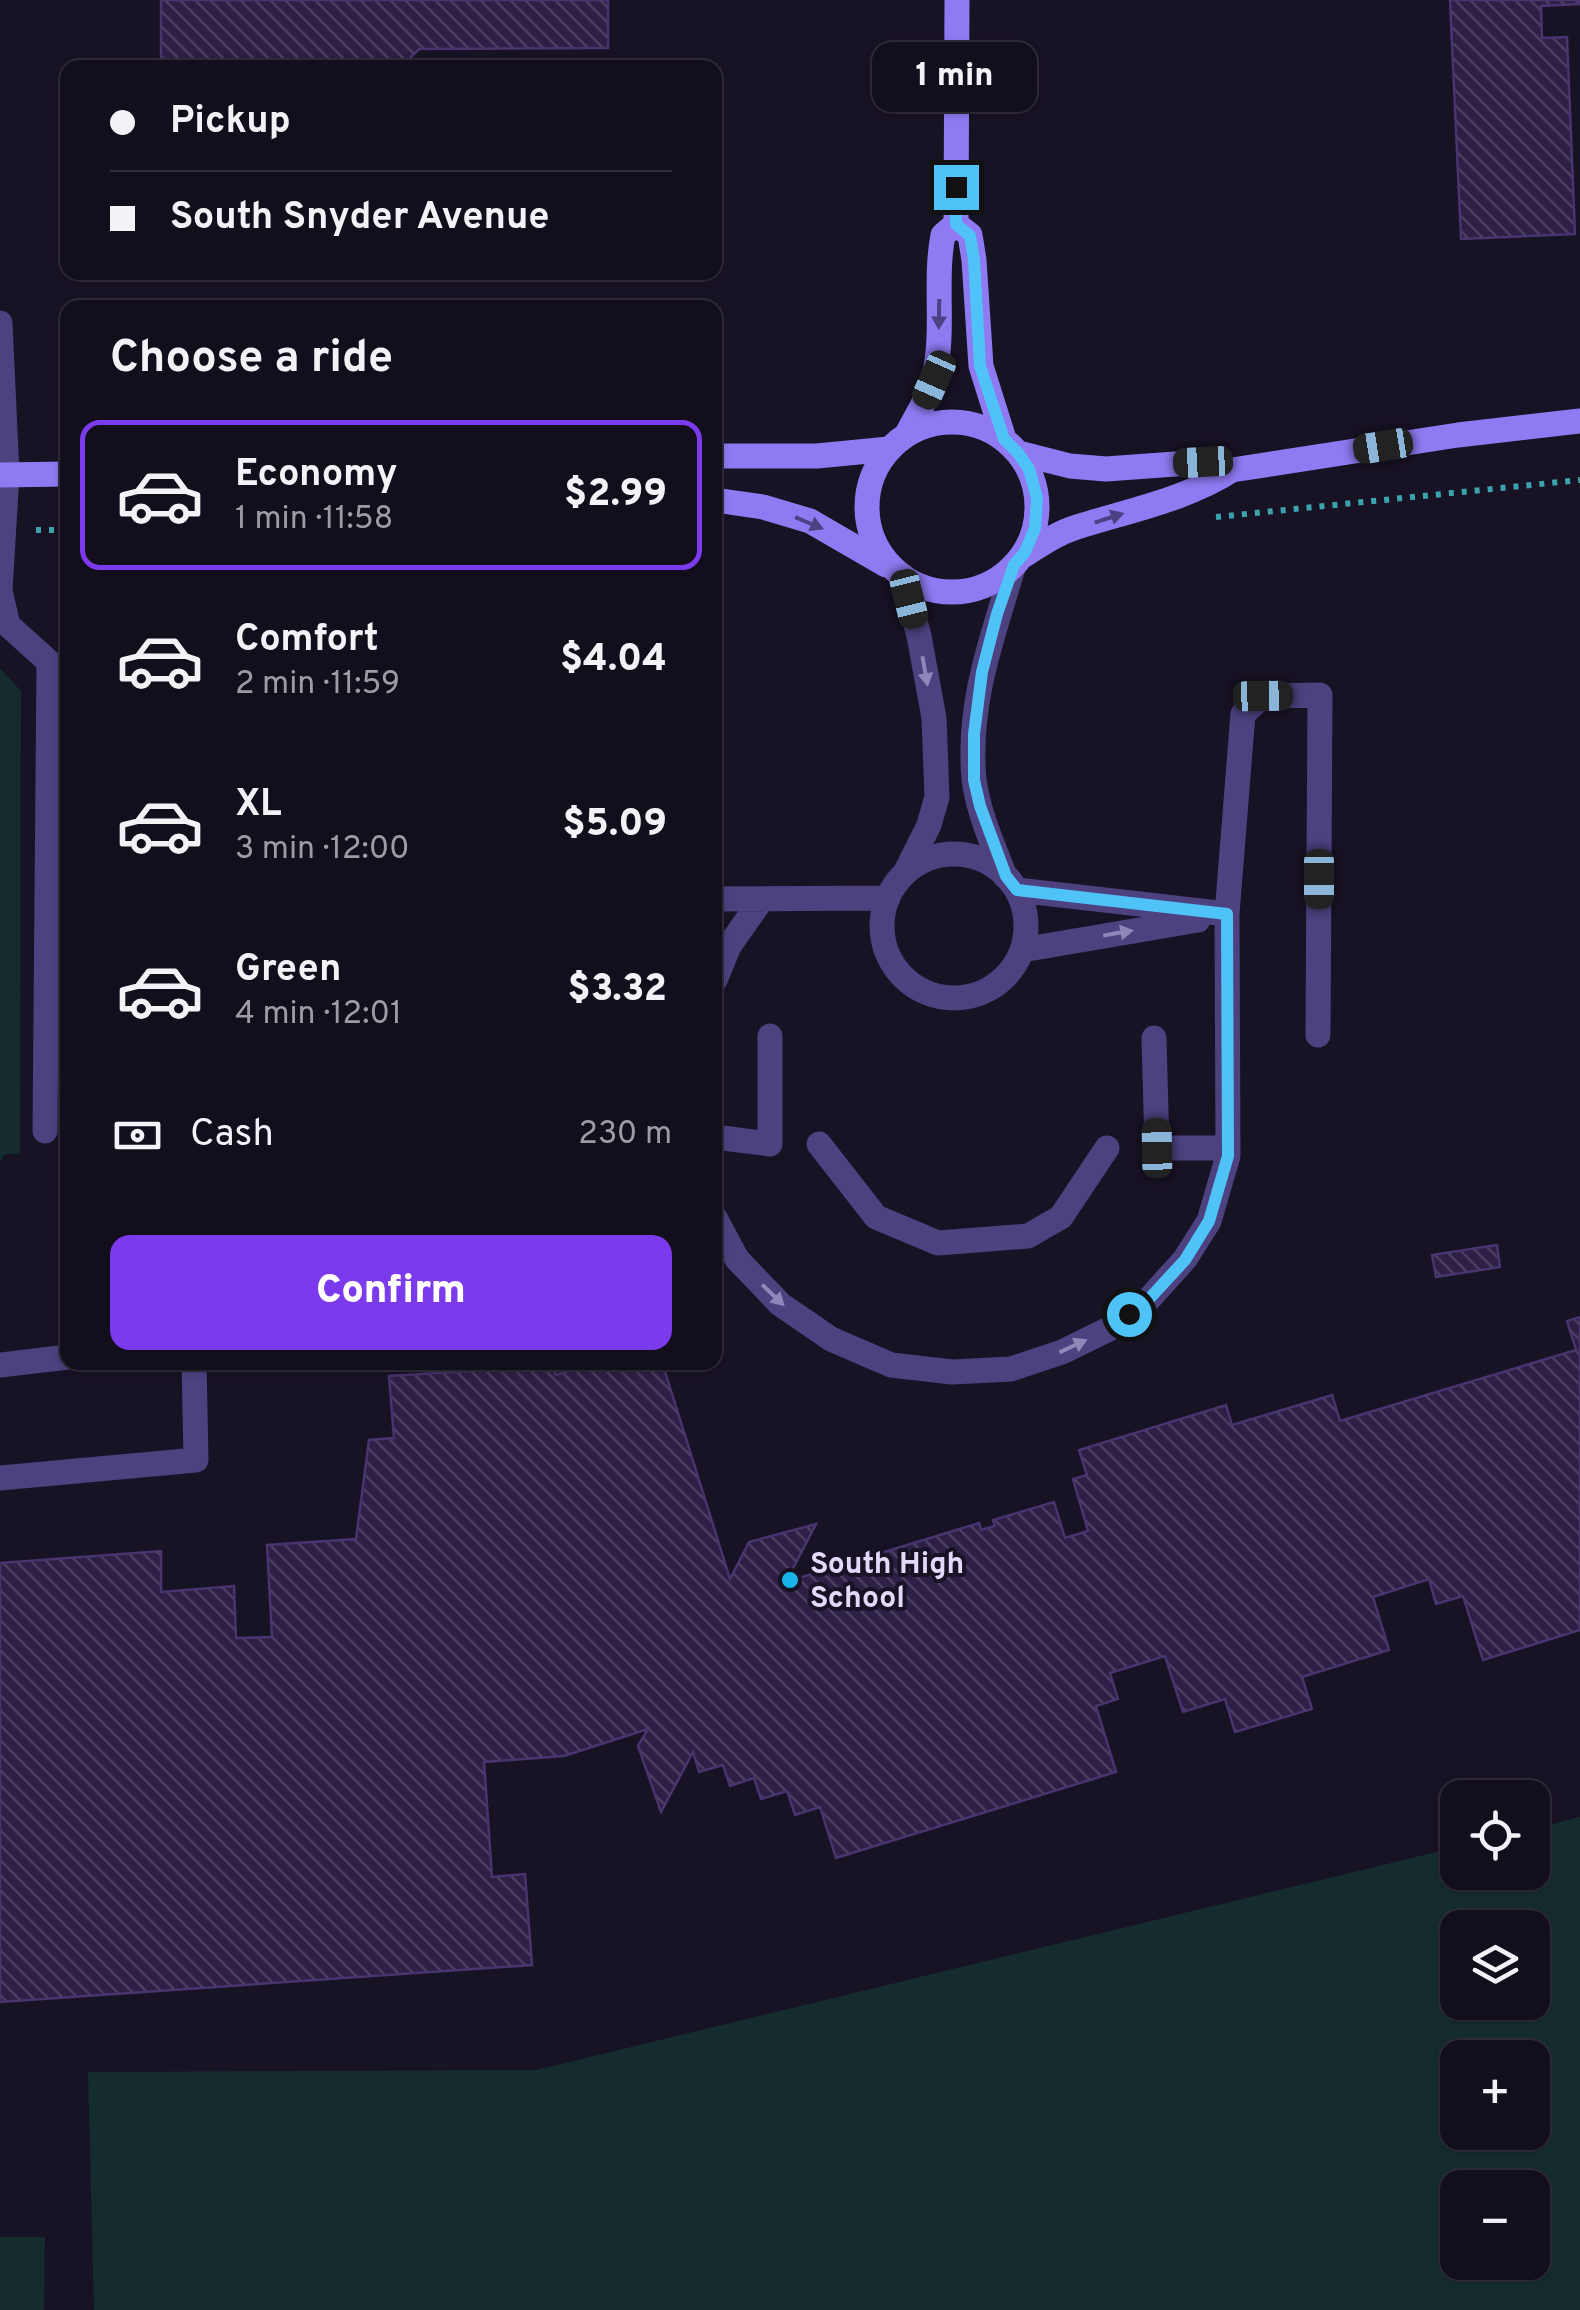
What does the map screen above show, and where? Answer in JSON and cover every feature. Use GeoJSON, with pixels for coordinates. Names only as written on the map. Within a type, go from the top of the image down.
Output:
{"type":"FeatureCollection","features":[{"type":"Feature","properties":{"kind":"street"},"geometry":{"type":"LineString","coordinates":[[957,0],[956,224],[970,236],[980,366],[1011,446],[1033,478],[1038,510],[1033,535],[1018,561]]}},
{"type":"Feature","properties":{"kind":"street"},"geometry":{"type":"LineString","coordinates":[[898,573],[873,540],[866,508],[868,492],[874,471],[898,442],[934,380],[940,308],[938,262],[942,235],[956,224]]}},
{"type":"Feature","properties":{"kind":"street"},"geometry":{"type":"LineString","coordinates":[[722,501],[763,507],[810,522],[932,590],[964,591],[993,582],[1052,538],[1182,496],[1232,470],[1458,435],[1580,421]]}},
{"type":"Feature","properties":{"kind":"street"},"geometry":{"type":"LineString","coordinates":[[722,456],[817,456],[898,442],[928,425],[951,422],[984,428],[1011,446],[1070,466],[1106,469],[1203,462],[1232,470]]}},
{"type":"Feature","properties":{"kind":"street"},"geometry":{"type":"LineString","coordinates":[[4,474],[60,474]]}},
{"type":"Feature","properties":{"kind":"lane"},"geometry":{"type":"LineString","coordinates":[[0,323],[4,474],[0,591],[8,624],[48,662],[44,1131]]}},
{"type":"Feature","properties":{"kind":"lane"},"geometry":{"type":"LineString","coordinates":[[898,573],[919,636],[934,718],[937,796],[930,826],[888,898],[882,926],[886,951],[903,977],[926,992],[954,998],[979,994],[1006,977],[1025,941],[1026,916],[980,806],[974,780],[974,734],[982,672],[997,614],[1018,561]]}},
{"type":"Feature","properties":{"kind":"lane"},"geometry":{"type":"LineString","coordinates":[[722,1231],[738,1260],[780,1304],[831,1339],[891,1365],[952,1372],[1012,1368],[1062,1352],[1109,1329],[1149,1299],[1185,1260],[1209,1221],[1228,1148],[1227,914],[1243,714],[1263,696],[1320,696],[1318,1035]]}},
{"type":"Feature","properties":{"kind":"lane"},"geometry":{"type":"LineString","coordinates":[[903,875],[921,862],[954,854],[994,866],[1011,883],[1227,914]]}},
{"type":"Feature","properties":{"kind":"lane"},"geometry":{"type":"LineString","coordinates":[[722,899],[888,898]]}},
{"type":"Feature","properties":{"kind":"lane"},"geometry":{"type":"LineString","coordinates":[[722,963],[729,946],[762,899]]}},
{"type":"Feature","properties":{"kind":"lane"},"geometry":{"type":"LineString","coordinates":[[1022,950],[1227,914]]}},
{"type":"Feature","properties":{"kind":"lane"},"geometry":{"type":"LineString","coordinates":[[722,1138],[770,1144],[770,1036]]}},
{"type":"Feature","properties":{"kind":"lane"},"geometry":{"type":"LineString","coordinates":[[1154,1038],[1157,1148],[1228,1148]]}},
{"type":"Feature","properties":{"kind":"lane"},"geometry":{"type":"LineString","coordinates":[[819,1144],[876,1216],[938,1243],[1028,1236],[1060,1216],[1107,1148]]}},
{"type":"Feature","properties":{"kind":"lane"},"geometry":{"type":"LineString","coordinates":[[0,1365],[60,1357]]}},
{"type":"Feature","properties":{"kind":"lane"},"geometry":{"type":"LineString","coordinates":[[0,1478],[196,1460],[194,1370]]}},
{"type":"Feature","properties":{"kind":"path"},"geometry":{"type":"LineString","coordinates":[[1197,519],[1580,480]]}},
{"type":"Feature","properties":{"kind":"green space"},"geometry":{"type":"Polygon","coordinates":[[[0,668],[21,691],[20,1154],[5,1154],[0,1162],[0,668]]]}},
{"type":"Feature","properties":{"kind":"green space"},"geometry":{"type":"Polygon","coordinates":[[[1580,1817],[1580,2310],[94,2310],[88,2072],[536,2070],[1440,1851],[1440,1890],[1550,1890],[1550,1825],[1580,1817]]]}},
{"type":"Feature","properties":{"kind":"green space"},"geometry":{"type":"Polygon","coordinates":[[[0,2237],[45,2237],[44,2310],[0,2310],[0,2237]]]}},
{"type":"Feature","properties":{"kind":"building"},"geometry":{"type":"Polygon","coordinates":[[[161,0],[608,0],[608,48],[419,49],[408,60],[161,60],[161,0]]]}},
{"type":"Feature","properties":{"kind":"building"},"geometry":{"type":"Polygon","coordinates":[[[1450,0],[1579,0],[1579,4],[1541,6],[1542,38],[1567,37],[1575,234],[1461,239],[1450,0]]]}},
{"type":"Feature","properties":{"kind":"building"},"geometry":{"type":"Polygon","coordinates":[[[1497,1245],[1500,1267],[1436,1277],[1432,1255],[1497,1245]]]}},
{"type":"Feature","properties":{"kind":"building"},"geometry":{"type":"Polygon","coordinates":[[[1580,1317],[1580,1630],[1483,1660],[1463,1596],[1436,1604],[1429,1579],[1373,1597],[1389,1650],[1302,1677],[1312,1709],[1235,1732],[1225,1699],[1183,1712],[1165,1656],[1110,1673],[1118,1699],[1096,1706],[1116,1772],[836,1858],[820,1807],[795,1815],[787,1791],[761,1799],[754,1778],[730,1786],[723,1765],[699,1772],[693,1752],[661,1812],[638,1746],[648,1729],[564,1756],[484,1762],[492,1877],[525,1874],[532,1965],[0,2002],[0,1563],[161,1551],[161,1592],[234,1586],[236,1638],[272,1637],[267,1545],[356,1539],[369,1440],[394,1438],[389,1376],[487,1370],[554,1370],[556,1375],[571,1370],[665,1370],[730,1579],[749,1542],[816,1524],[786,1582],[979,1523],[981,1530],[995,1526],[993,1520],[1054,1502],[1065,1538],[1088,1531],[1073,1479],[1087,1475],[1079,1450],[1226,1405],[1232,1425],[1332,1395],[1340,1421],[1576,1350],[1567,1321],[1580,1317]]]}},
{"type":"Feature","properties":{"kind":"place","name":"South High School"},"geometry":{"type":"Point","coordinates":[790,1580]}},
{"type":"Feature","properties":{"kind":"route"},"geometry":{"type":"LineString","coordinates":[[956,187],[956,224],[970,236],[974,260],[980,366],[1004,439],[1014,447],[1033,478],[1038,510],[1030,542],[1014,565],[997,614],[982,672],[974,734],[974,780],[991,840],[1006,876],[1017,890],[1227,914],[1228,1156],[1209,1221],[1185,1260],[1149,1299],[1129,1314]]}}]}
